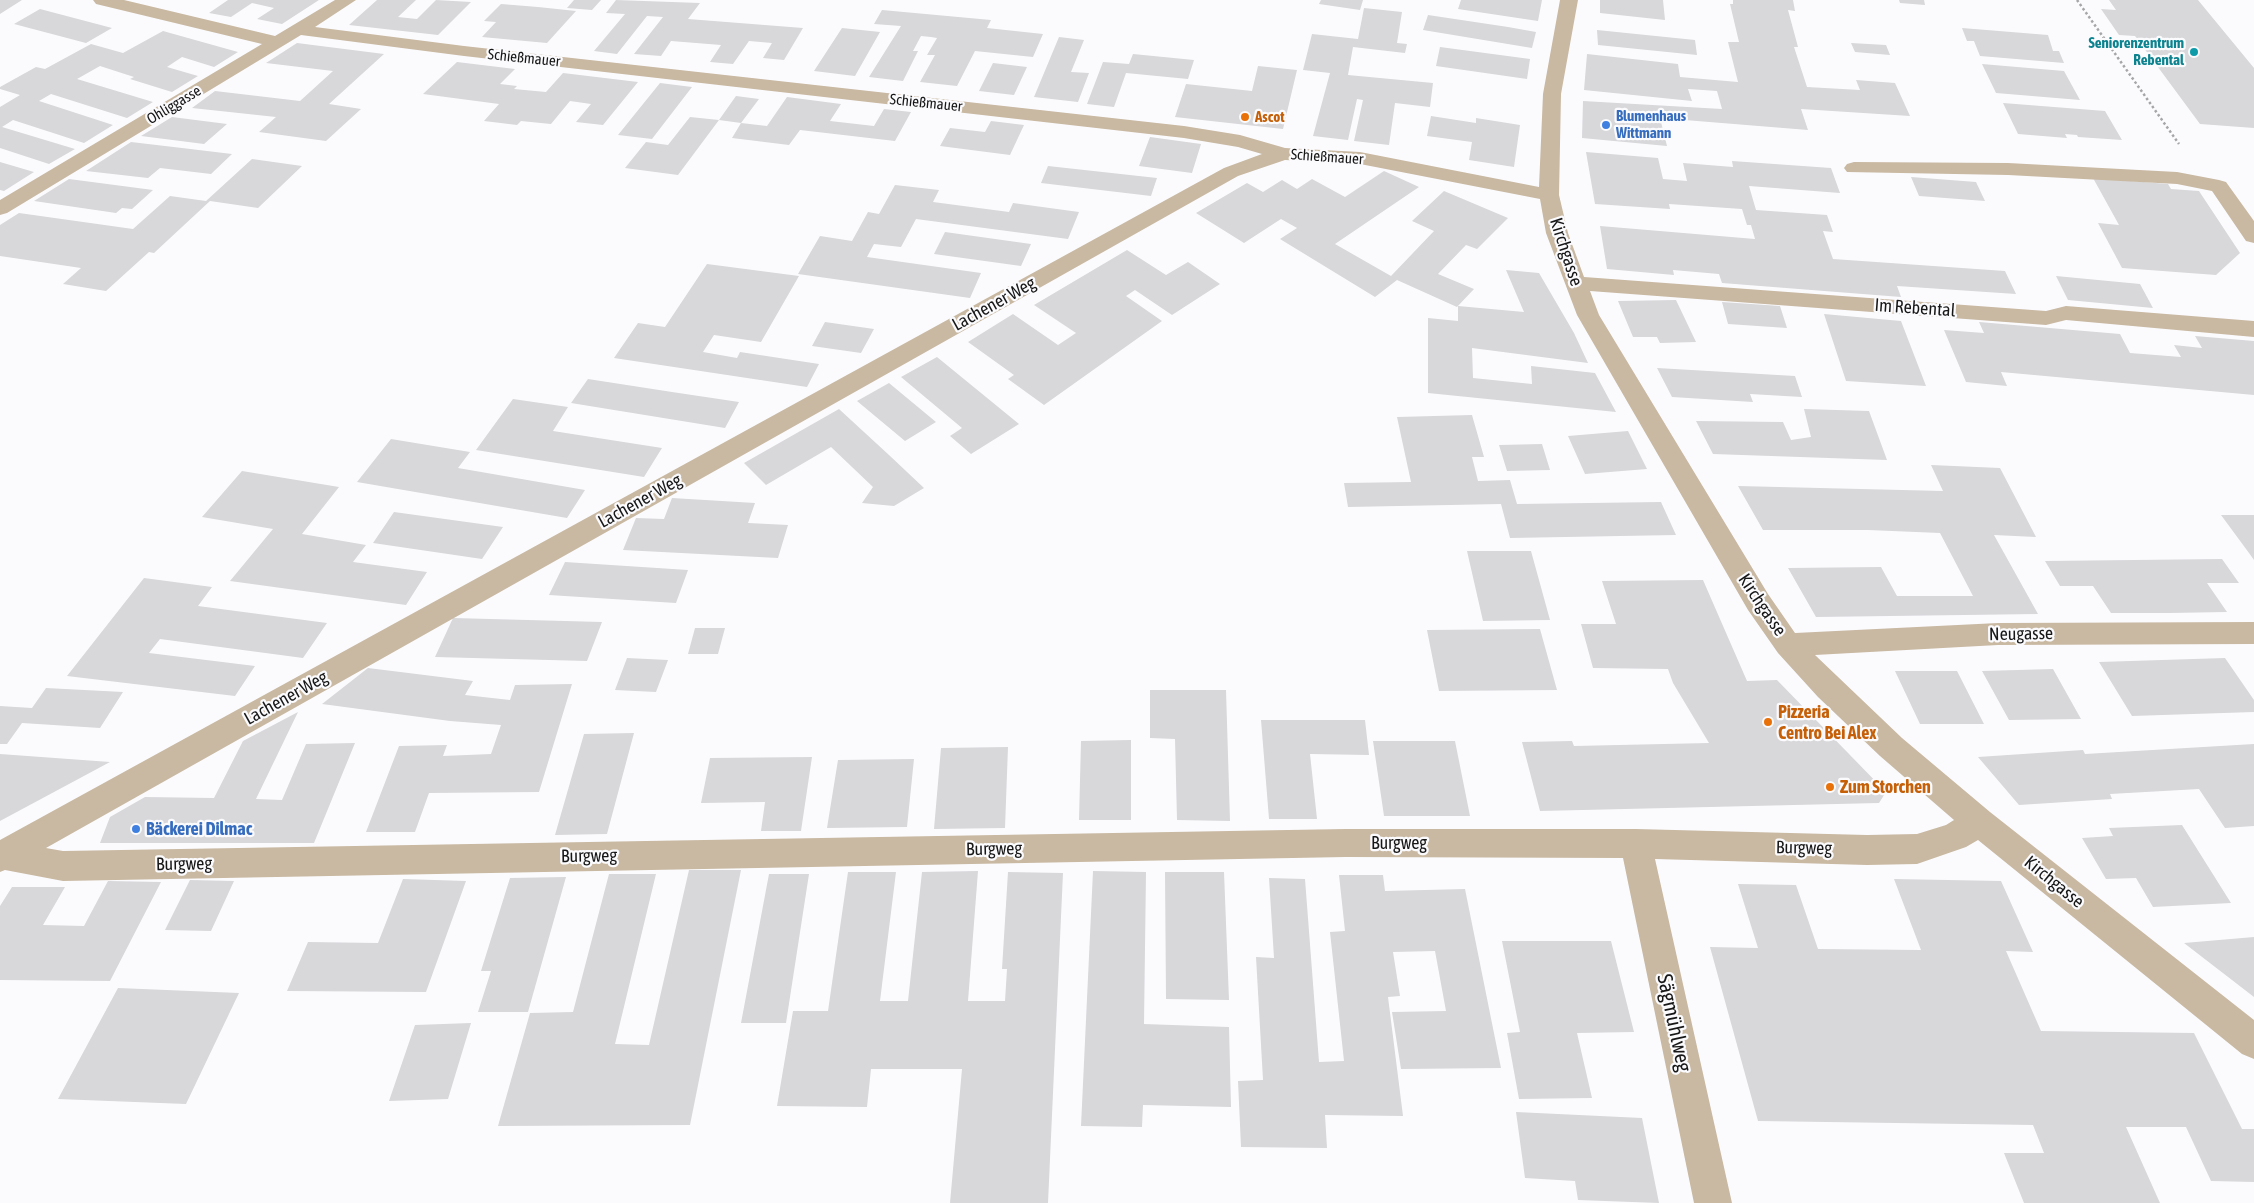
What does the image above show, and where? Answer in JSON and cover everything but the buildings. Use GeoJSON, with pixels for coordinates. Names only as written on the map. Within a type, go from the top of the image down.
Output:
{"type":"FeatureCollection","features":[{"type":"Feature","properties":{"kind":"street"},"geometry":{"type":"LineString","coordinates":[[102,0],[278,42]]}},
{"type":"Feature","properties":{"kind":"street","name":"Ohliggasse"},"geometry":{"type":"LineString","coordinates":[[0,209],[347,0]]}},
{"type":"Feature","properties":{"kind":"street","name":"Kirchgasse"},"geometry":{"type":"LineString","coordinates":[[1569,0],[1552,94],[1550,195],[1557,233],[1588,315],[1730,558],[1788,645],[1834,695],[1891,747],[1979,822],[2254,1042]]}},
{"type":"Feature","properties":{"kind":"street","name":"Schießmauer"},"geometry":{"type":"LineString","coordinates":[[300,30],[464,51],[1184,132],[1240,140],[1284,154],[1360,158],[1550,195]]}},
{"type":"Feature","properties":{"kind":"street","name":"Lachener Weg"},"geometry":{"type":"LineString","coordinates":[[2,856],[1230,172],[1258,161],[1284,154]]}},
{"type":"Feature","properties":{"kind":"street"},"geometry":{"type":"LineString","coordinates":[[1854,168],[2008,169],[2176,178],[2220,186],[2254,236]]}},
{"type":"Feature","properties":{"kind":"street","name":"Im Rebental"},"geometry":{"type":"LineString","coordinates":[[1575,283],[2046,318],[2066,313],[2254,329]]}},
{"type":"Feature","properties":{"kind":"street","name":"Neugasse"},"geometry":{"type":"LineString","coordinates":[[1788,645],[1998,634],[2254,633]]}},
{"type":"Feature","properties":{"kind":"street","name":"Burgweg"},"geometry":{"type":"LineString","coordinates":[[2,856],[63,866],[1326,843],[1636,844],[1867,850],[1917,849],[1955,837],[1979,822]]}},
{"type":"Feature","properties":{"kind":"street","name":"Sägmühlweg"},"geometry":{"type":"LineString","coordinates":[[1636,844],[1712,1203]]}},
{"type":"Feature","properties":{"kind":"path"},"geometry":{"type":"LineString","coordinates":[[2076,0],[2185,152],[2220,186]]}},
{"type":"Feature","properties":{"kind":"place","name":"Seniorenzentrum Rebental"},"geometry":{"type":"Point","coordinates":[2194,52]}},
{"type":"Feature","properties":{"kind":"place","name":"Ascot"},"geometry":{"type":"Point","coordinates":[1245,117]}},
{"type":"Feature","properties":{"kind":"place","name":"Blumenhaus Wittmann"},"geometry":{"type":"Point","coordinates":[1606,125]}},
{"type":"Feature","properties":{"kind":"place","name":"Pizzeria Centro Bei Alex"},"geometry":{"type":"Point","coordinates":[1768,722]}},
{"type":"Feature","properties":{"kind":"place","name":"Zum Storchen"},"geometry":{"type":"Point","coordinates":[1830,787]}},
{"type":"Feature","properties":{"kind":"place","name":"Bäckerei Dilmac"},"geometry":{"type":"Point","coordinates":[136,829]}}]}
